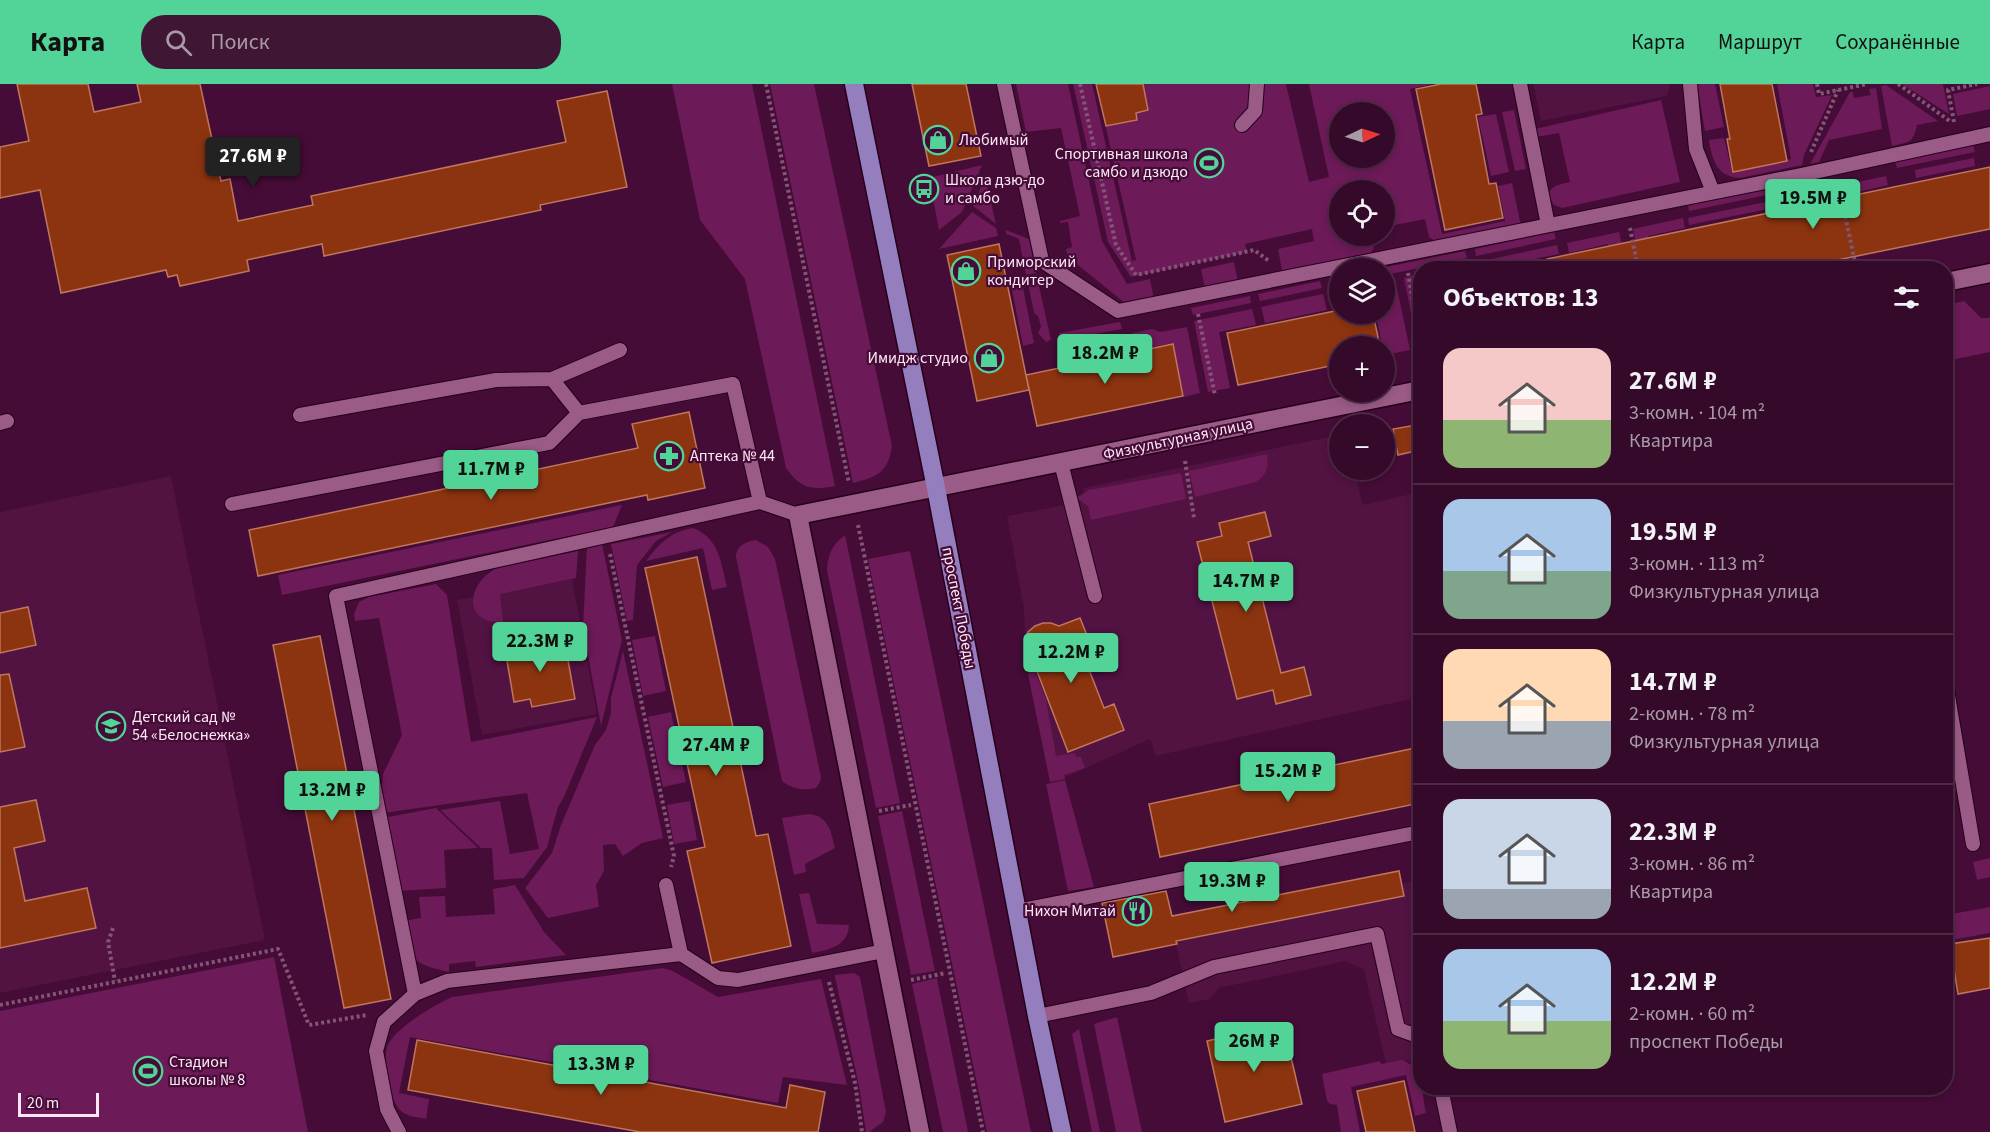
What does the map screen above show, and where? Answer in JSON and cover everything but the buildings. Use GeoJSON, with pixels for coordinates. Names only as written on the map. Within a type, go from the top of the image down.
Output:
{"type":"FeatureCollection","features":[{"type":"Feature","properties":{"kind":"main road","name":"проспект Победы"},"geometry":{"type":"LineString","coordinates":[[854,84],[936,488],[1037,1016],[1062,1132]]}},
{"type":"Feature","properties":{"kind":"street"},"geometry":{"type":"LineString","coordinates":[[1953,281],[1990,273]]}},
{"type":"Feature","properties":{"kind":"street","name":"Физкультурная улица"},"geometry":{"type":"LineString","coordinates":[[798,515],[1413,391]]}},
{"type":"Feature","properties":{"kind":"street"},"geometry":{"type":"LineString","coordinates":[[798,515],[920,1132]]}},
{"type":"Feature","properties":{"kind":"lane"},"geometry":{"type":"LineString","coordinates":[[1005,84],[1042,261],[1118,311],[1801,175],[1990,134]]}},
{"type":"Feature","properties":{"kind":"lane"},"geometry":{"type":"LineString","coordinates":[[1242,125],[1255,111],[1257,84]]}},
{"type":"Feature","properties":{"kind":"lane"},"geometry":{"type":"LineString","coordinates":[[1520,84],[1548,225]]}},
{"type":"Feature","properties":{"kind":"lane"},"geometry":{"type":"LineString","coordinates":[[1690,84],[1696,149],[1713,192]]}},
{"type":"Feature","properties":{"kind":"lane"},"geometry":{"type":"LineString","coordinates":[[300,415],[496,380],[552,379],[621,350]]}},
{"type":"Feature","properties":{"kind":"lane"},"geometry":{"type":"LineString","coordinates":[[552,379],[579,413]]}},
{"type":"Feature","properties":{"kind":"lane"},"geometry":{"type":"LineString","coordinates":[[232,504],[549,443],[579,413],[733,384],[760,502]]}},
{"type":"Feature","properties":{"kind":"lane"},"geometry":{"type":"LineString","coordinates":[[1061,463],[1095,596]]}},
{"type":"Feature","properties":{"kind":"lane"},"geometry":{"type":"LineString","coordinates":[[415,994],[336,596],[760,502],[798,515]]}},
{"type":"Feature","properties":{"kind":"lane"},"geometry":{"type":"LineString","coordinates":[[1953,725],[1973,844]]}},
{"type":"Feature","properties":{"kind":"lane"},"geometry":{"type":"LineString","coordinates":[[1017,911],[1413,833]]}},
{"type":"Feature","properties":{"kind":"lane"},"geometry":{"type":"LineString","coordinates":[[666,885],[681,954]]}},
{"type":"Feature","properties":{"kind":"lane"},"geometry":{"type":"LineString","coordinates":[[1037,1016],[1151,993],[1214,967],[1377,934],[1398,1029],[1413,1034]]}},
{"type":"Feature","properties":{"kind":"lane"},"geometry":{"type":"LineString","coordinates":[[402,1131],[387,1109],[376,1051],[384,1022],[415,994],[447,981],[681,954],[718,978],[738,980],[884,951]]}},
{"type":"Feature","properties":{"kind":"lane"},"geometry":{"type":"LineString","coordinates":[[1442,1095],[1450,1132]]}},
{"type":"Feature","properties":{"kind":"path"},"geometry":{"type":"LineString","coordinates":[[766,84],[851,492]]}},
{"type":"Feature","properties":{"kind":"path"},"geometry":{"type":"LineString","coordinates":[[1080,84],[1116,244],[1136,275],[1254,250],[1289,277]]}},
{"type":"Feature","properties":{"kind":"path"},"geometry":{"type":"LineString","coordinates":[[1817,84],[1819,94],[1867,84]]}},
{"type":"Feature","properties":{"kind":"path"},"geometry":{"type":"LineString","coordinates":[[1898,84],[1954,124],[1948,90],[1977,84]]}},
{"type":"Feature","properties":{"kind":"path"},"geometry":{"type":"LineString","coordinates":[[1801,175],[1838,90]]}},
{"type":"Feature","properties":{"kind":"path"},"geometry":{"type":"LineString","coordinates":[[1839,185],[1855,261]]}},
{"type":"Feature","properties":{"kind":"path"},"geometry":{"type":"LineString","coordinates":[[1630,227],[1637,261]]}},
{"type":"Feature","properties":{"kind":"path"},"geometry":{"type":"LineString","coordinates":[[1407,272],[1413,303]]}},
{"type":"Feature","properties":{"kind":"path"},"geometry":{"type":"LineString","coordinates":[[1198,313],[1215,395]]}},
{"type":"Feature","properties":{"kind":"path"},"geometry":{"type":"LineString","coordinates":[[1185,461],[1194,518]]}},
{"type":"Feature","properties":{"kind":"path"},"geometry":{"type":"LineString","coordinates":[[855,515],[983,1132]]}},
{"type":"Feature","properties":{"kind":"path"},"geometry":{"type":"LineString","coordinates":[[606,536],[674,856],[666,885]]}},
{"type":"Feature","properties":{"kind":"path"},"geometry":{"type":"LineString","coordinates":[[857,816],[911,805]]}},
{"type":"Feature","properties":{"kind":"path"},"geometry":{"type":"LineString","coordinates":[[113,928],[108,942],[116,981]]}},
{"type":"Feature","properties":{"kind":"path"},"geometry":{"type":"LineString","coordinates":[[0,1005],[278,949],[309,1025],[368,1014],[384,1022]]}},
{"type":"Feature","properties":{"kind":"path"},"geometry":{"type":"LineString","coordinates":[[824,964],[855,1083],[862,1132]]}},
{"type":"Feature","properties":{"kind":"path"},"geometry":{"type":"LineString","coordinates":[[890,984],[946,973]]}},
{"type":"Feature","properties":{"kind":"shaded area"},"geometry":{"type":"Polygon","coordinates":[[[672,84],[752,84],[835,486],[813,488],[801,484],[786,468],[745,279],[700,220],[672,84]]]}},
{"type":"Feature","properties":{"kind":"shaded area"},"geometry":{"type":"Polygon","coordinates":[[[770,84],[814,84],[892,446],[888,462],[880,472],[875,476],[853,483],[770,84]]]}},
{"type":"Feature","properties":{"kind":"shaded area"},"geometry":{"type":"Polygon","coordinates":[[[1016,84],[1068,84],[1102,241],[1127,284],[1150,279],[1152,299],[1125,303],[1068,257],[1066,249],[1072,247],[1068,222],[1060,223],[1060,221],[1080,216],[1061,128],[1026,132],[1016,84]]]}},
{"type":"Feature","properties":{"kind":"shaded area","name":"Спортивная школа самбо и дзюдо"},"geometry":{"type":"Polygon","coordinates":[[[1073,84],[1092,84],[1132,261],[1136,260],[1096,84],[1286,84],[1309,182],[1329,177],[1309,84],[1432,84],[1410,89],[1442,234],[1505,221],[1498,186],[1512,183],[1521,226],[1440,244],[1429,237],[1425,219],[1395,225],[1395,180],[1329,180],[1329,246],[1374,246],[1367,258],[1329,258],[1329,266],[1283,275],[1278,249],[1314,241],[1312,229],[1245,244],[1247,252],[1131,277],[1108,242],[1073,84]]]}},
{"type":"Feature","properties":{"kind":"shaded area"},"geometry":{"type":"Polygon","coordinates":[[[1533,84],[1670,84],[1667,96],[1541,121],[1533,84]]]}},
{"type":"Feature","properties":{"kind":"shaded area"},"geometry":{"type":"Polygon","coordinates":[[[1697,84],[1715,84],[1724,127],[1705,131],[1697,84]]]}},
{"type":"Feature","properties":{"kind":"shaded area"},"geometry":{"type":"Polygon","coordinates":[[[1777,84],[1813,84],[1816,97],[1832,95],[1804,155],[1802,165],[1740,178],[1732,177],[1721,171],[1714,161],[1709,140],[1724,138],[1732,171],[1791,159],[1777,84]]]}},
{"type":"Feature","properties":{"kind":"shaded area"},"geometry":{"type":"Polygon","coordinates":[[[1902,84],[1943,84],[1949,114],[1902,84]]]}},
{"type":"Feature","properties":{"kind":"shaded area"},"geometry":{"type":"Polygon","coordinates":[[[1886,85],[1938,121],[1917,125],[1910,141],[1892,146],[1881,86],[1886,85]]]}},
{"type":"Feature","properties":{"kind":"shaded area"},"geometry":{"type":"Polygon","coordinates":[[[1990,86],[1990,109],[1957,116],[1953,94],[1990,86]]]}},
{"type":"Feature","properties":{"kind":"shaded area"},"geometry":{"type":"Polygon","coordinates":[[[1876,88],[1882,129],[1829,140],[1819,162],[1810,164],[1850,92],[1853,92],[1854,98],[1871,95],[1869,89],[1876,88]]]}},
{"type":"Feature","properties":{"kind":"shaded area"},"geometry":{"type":"Polygon","coordinates":[[[1661,100],[1680,182],[1562,208],[1554,205],[1550,191],[1556,186],[1570,182],[1559,133],[1536,137],[1535,129],[1661,100]]]}},
{"type":"Feature","properties":{"kind":"shaded area"},"geometry":{"type":"Polygon","coordinates":[[[1514,110],[1526,169],[1515,171],[1502,112],[1514,110]]]}},
{"type":"Feature","properties":{"kind":"shaded area"},"geometry":{"type":"Polygon","coordinates":[[[1496,114],[1509,172],[1491,176],[1478,117],[1496,114]]]}},
{"type":"Feature","properties":{"kind":"shaded area"},"geometry":{"type":"Polygon","coordinates":[[[1973,145],[1975,152],[1897,168],[1895,161],[1973,145]]]}},
{"type":"Feature","properties":{"kind":"shaded area"},"geometry":{"type":"Polygon","coordinates":[[[1974,158],[1975,166],[1916,178],[1915,170],[1974,158]]]}},
{"type":"Feature","properties":{"kind":"shaded area"},"geometry":{"type":"Polygon","coordinates":[[[982,165],[962,212],[939,230],[929,178],[982,165]]]}},
{"type":"Feature","properties":{"kind":"shaded area"},"geometry":{"type":"Polygon","coordinates":[[[1886,176],[1888,185],[1849,194],[1843,210],[1856,235],[1861,256],[1849,258],[1834,187],[1886,176]]]}},
{"type":"Feature","properties":{"kind":"shaded area"},"geometry":{"type":"Polygon","coordinates":[[[985,177],[996,224],[973,206],[985,177]]]}},
{"type":"Feature","properties":{"kind":"shaded area"},"geometry":{"type":"Polygon","coordinates":[[[1828,188],[1843,261],[1830,261],[1816,201],[1777,210],[1775,200],[1828,188]]]}},
{"type":"Feature","properties":{"kind":"shaded area"},"geometry":{"type":"Polygon","coordinates":[[[1766,189],[1767,195],[1689,211],[1688,205],[1766,189]]]}},
{"type":"Feature","properties":{"kind":"shaded area"},"geometry":{"type":"Polygon","coordinates":[[[1766,202],[1768,209],[1689,225],[1688,218],[1766,202]]]}},
{"type":"Feature","properties":{"kind":"shaded area"},"geometry":{"type":"Polygon","coordinates":[[[972,212],[996,228],[998,236],[939,249],[972,212]]]}},
{"type":"Feature","properties":{"kind":"shaded area"},"geometry":{"type":"Polygon","coordinates":[[[1683,218],[1685,228],[1648,236],[1653,261],[1640,261],[1633,229],[1683,218]]]}},
{"type":"Feature","properties":{"kind":"shaded area"},"geometry":{"type":"Polygon","coordinates":[[[1006,230],[1029,239],[1036,273],[1026,275],[1019,239],[1006,234],[1006,230]]]}},
{"type":"Feature","properties":{"kind":"shaded area"},"geometry":{"type":"Polygon","coordinates":[[[1554,232],[1556,239],[1476,256],[1475,249],[1554,232]]]}},
{"type":"Feature","properties":{"kind":"shaded area"},"geometry":{"type":"Polygon","coordinates":[[[1619,232],[1625,261],[1612,261],[1608,244],[1569,253],[1567,243],[1619,232]]]}},
{"type":"Feature","properties":{"kind":"shaded area"},"geometry":{"type":"Polygon","coordinates":[[[1557,245],[1559,254],[1525,261],[1483,261],[1557,245]]]}},
{"type":"Feature","properties":{"kind":"shaded area"},"geometry":{"type":"Polygon","coordinates":[[[1465,251],[1467,258],[1453,261],[1416,261],[1465,251]]]}},
{"type":"Feature","properties":{"kind":"shaded area"},"geometry":{"type":"Polygon","coordinates":[[[1234,262],[1238,282],[1205,289],[1201,269],[1234,262]]]}},
{"type":"Feature","properties":{"kind":"shaded area"},"geometry":{"type":"Polygon","coordinates":[[[1413,262],[1413,269],[1395,273],[1395,265],[1413,262]]]}},
{"type":"Feature","properties":{"kind":"shaded area"},"geometry":{"type":"Polygon","coordinates":[[[1413,276],[1413,324],[1404,278],[1413,276]]]}},
{"type":"Feature","properties":{"kind":"shaded area"},"geometry":{"type":"Polygon","coordinates":[[[1395,279],[1410,350],[1395,353],[1395,336],[1380,336],[1378,324],[1395,324],[1395,279]]]}},
{"type":"Feature","properties":{"kind":"shaded area"},"geometry":{"type":"Polygon","coordinates":[[[1320,281],[1322,288],[1260,301],[1258,294],[1320,281]]]}},
{"type":"Feature","properties":{"kind":"shaded area"},"geometry":{"type":"Polygon","coordinates":[[[1038,282],[1051,340],[1046,342],[1038,333],[1041,326],[1038,316],[1034,313],[1028,283],[1038,282]]]}},
{"type":"Feature","properties":{"kind":"shaded area"},"geometry":{"type":"Polygon","coordinates":[[[1023,288],[1034,343],[1023,346],[1012,290],[1023,288]]]}},
{"type":"Feature","properties":{"kind":"shaded area"},"geometry":{"type":"Polygon","coordinates":[[[1323,294],[1327,310],[1265,323],[1261,307],[1323,294]]]}},
{"type":"Feature","properties":{"kind":"shaded area"},"geometry":{"type":"Polygon","coordinates":[[[1250,296],[1251,303],[1193,315],[1191,308],[1250,296]]]}},
{"type":"Feature","properties":{"kind":"shaded area"},"geometry":{"type":"Polygon","coordinates":[[[1964,301],[1981,318],[1990,318],[1990,352],[1953,360],[1953,303],[1964,301]]]}},
{"type":"Feature","properties":{"kind":"shaded area"},"geometry":{"type":"Polygon","coordinates":[[[1252,309],[1256,325],[1219,332],[1230,388],[1208,392],[1194,321],[1252,309]]]}},
{"type":"Feature","properties":{"kind":"shaded area"},"geometry":{"type":"Polygon","coordinates":[[[1120,322],[1122,329],[1060,340],[1059,333],[1120,322]]]}},
{"type":"Feature","properties":{"kind":"shaded area"},"geometry":{"type":"Polygon","coordinates":[[[1187,327],[1200,393],[1184,397],[1173,343],[1135,350],[1132,333],[1152,329],[1160,332],[1187,327]]]}},
{"type":"Feature","properties":{"kind":"shaded area"},"geometry":{"type":"Polygon","coordinates":[[[1123,335],[1126,354],[1063,366],[1059,347],[1123,335]]]}},
{"type":"Feature","properties":{"kind":"shaded area"},"geometry":{"type":"Polygon","coordinates":[[[1329,437],[1329,480],[1357,480],[1362,505],[1413,494],[1413,699],[1156,756],[1150,739],[1055,782],[1025,640],[1024,609],[1007,516],[1086,501],[1083,488],[1329,437]]]}},
{"type":"Feature","properties":{"kind":"shaded area"},"geometry":{"type":"Polygon","coordinates":[[[1267,454],[1266,470],[1256,482],[1195,497],[1189,471],[1267,454]]]}},
{"type":"Feature","properties":{"kind":"shaded area"},"geometry":{"type":"Polygon","coordinates":[[[1181,473],[1186,499],[1091,520],[1088,506],[1076,498],[1089,490],[1181,473]]]}},
{"type":"Feature","properties":{"kind":"shaded area","name":"Детский сад № 54 «Белоснежка»"},"geometry":{"type":"Polygon","coordinates":[[[171,476],[265,940],[0,993],[0,512],[171,476]]]}},
{"type":"Feature","properties":{"kind":"shaded area"},"geometry":{"type":"Polygon","coordinates":[[[622,505],[613,527],[282,595],[278,575],[622,505]]]}},
{"type":"Feature","properties":{"kind":"shaded area"},"geometry":{"type":"Polygon","coordinates":[[[693,528],[702,532],[714,544],[727,587],[712,590],[703,548],[646,561],[666,539],[678,532],[693,528]]]}},
{"type":"Feature","properties":{"kind":"shaded area"},"geometry":{"type":"Polygon","coordinates":[[[672,532],[656,541],[637,565],[633,620],[627,621],[611,544],[672,532]]]}},
{"type":"Feature","properties":{"kind":"shaded area"},"geometry":{"type":"Polygon","coordinates":[[[845,535],[900,803],[876,808],[827,570],[832,550],[845,535]]]}},
{"type":"Feature","properties":{"kind":"shaded area"},"geometry":{"type":"Polygon","coordinates":[[[601,539],[622,640],[601,726],[583,628],[587,544],[601,539]]]}},
{"type":"Feature","properties":{"kind":"shaded area"},"geometry":{"type":"Polygon","coordinates":[[[756,540],[768,547],[775,559],[821,777],[816,788],[798,789],[782,781],[736,557],[736,553],[743,545],[756,540]]]}},
{"type":"Feature","properties":{"kind":"shaded area"},"geometry":{"type":"Polygon","coordinates":[[[578,551],[576,578],[500,594],[503,622],[489,621],[480,617],[475,610],[473,601],[480,582],[498,568],[578,551]]]}},
{"type":"Feature","properties":{"kind":"shaded area"},"geometry":{"type":"Polygon","coordinates":[[[910,551],[1031,1132],[987,1132],[868,559],[910,551]]]}},
{"type":"Feature","properties":{"kind":"shaded area"},"geometry":{"type":"Polygon","coordinates":[[[572,579],[597,714],[482,735],[457,600],[572,579]]]}},
{"type":"Feature","properties":{"kind":"shaded area"},"geometry":{"type":"Polygon","coordinates":[[[436,584],[447,595],[471,742],[597,717],[558,807],[547,847],[524,878],[494,880],[492,848],[481,848],[440,810],[500,801],[510,854],[539,849],[527,793],[383,813],[381,797],[383,774],[402,735],[379,618],[355,621],[354,614],[359,602],[369,597],[436,584]]]}},
{"type":"Feature","properties":{"kind":"shaded area"},"geometry":{"type":"Polygon","coordinates":[[[655,636],[666,691],[643,696],[632,640],[655,636]]]}},
{"type":"Feature","properties":{"kind":"shaded area"},"geometry":{"type":"Polygon","coordinates":[[[623,651],[663,838],[642,843],[623,856],[615,844],[603,845],[604,871],[596,885],[599,907],[548,918],[525,888],[552,853],[561,825],[595,745],[606,730],[611,713],[611,698],[623,651]]]}},
{"type":"Feature","properties":{"kind":"shaded area"},"geometry":{"type":"Polygon","coordinates":[[[1033,667],[1046,699],[1056,756],[1075,753],[1076,757],[1081,757],[1085,768],[1064,775],[1065,779],[1050,782],[1028,674],[1033,667]]]}},
{"type":"Feature","properties":{"kind":"shaded area"},"geometry":{"type":"Polygon","coordinates":[[[671,712],[686,782],[663,787],[648,717],[671,712]]]}},
{"type":"Feature","properties":{"kind":"shaded area"},"geometry":{"type":"Polygon","coordinates":[[[1953,768],[1957,789],[1953,794],[1953,768]]]}},
{"type":"Feature","properties":{"kind":"shaded area"},"geometry":{"type":"Polygon","coordinates":[[[1065,780],[1094,887],[1068,891],[1046,784],[1065,780]]]}},
{"type":"Feature","properties":{"kind":"shaded area"},"geometry":{"type":"Polygon","coordinates":[[[690,801],[697,840],[674,844],[667,805],[690,801]]]}},
{"type":"Feature","properties":{"kind":"shaded area"},"geometry":{"type":"Polygon","coordinates":[[[436,808],[478,848],[444,850],[446,888],[398,891],[383,818],[436,808]]]}},
{"type":"Feature","properties":{"kind":"shaded area"},"geometry":{"type":"Polygon","coordinates":[[[902,811],[935,971],[911,975],[878,816],[902,811]]]}},
{"type":"Feature","properties":{"kind":"shaded area"},"geometry":{"type":"Polygon","coordinates":[[[816,815],[825,821],[835,848],[805,864],[806,872],[794,875],[782,818],[816,815]]]}},
{"type":"Feature","properties":{"kind":"shaded area"},"geometry":{"type":"Polygon","coordinates":[[[1990,858],[1990,877],[1977,880],[1973,862],[1990,858]]]}},
{"type":"Feature","properties":{"kind":"shaded area"},"geometry":{"type":"Polygon","coordinates":[[[1399,871],[1402,884],[1413,882],[1413,1064],[1407,1060],[1386,1064],[1364,970],[1346,961],[1219,988],[1210,999],[1189,1003],[1170,916],[1399,871]]]}},
{"type":"Feature","properties":{"kind":"shaded area"},"geometry":{"type":"Polygon","coordinates":[[[515,885],[544,932],[566,955],[476,967],[475,961],[449,964],[449,972],[426,966],[414,957],[408,944],[403,921],[421,918],[419,897],[445,896],[446,917],[495,914],[493,889],[515,885]]]}},
{"type":"Feature","properties":{"kind":"shaded area"},"geometry":{"type":"Polygon","coordinates":[[[809,893],[817,924],[849,925],[845,938],[836,946],[812,953],[799,894],[809,893]]]}},
{"type":"Feature","properties":{"kind":"shaded area"},"geometry":{"type":"Polygon","coordinates":[[[1990,907],[1990,933],[1953,940],[1953,914],[1990,907]]]}},
{"type":"Feature","properties":{"kind":"shaded area","name":"Стадион школы № 8"},"geometry":{"type":"Polygon","coordinates":[[[274,957],[308,1132],[0,1132],[0,1011],[274,957]]]}},
{"type":"Feature","properties":{"kind":"shaded area"},"geometry":{"type":"Polygon","coordinates":[[[663,968],[673,971],[718,997],[821,979],[847,1085],[783,1077],[778,1103],[410,1037],[399,1093],[429,1099],[426,1119],[405,1114],[396,1105],[386,1067],[389,1043],[409,1023],[452,997],[663,968]]]}},
{"type":"Feature","properties":{"kind":"shaded area"},"geometry":{"type":"Polygon","coordinates":[[[854,973],[860,977],[886,1112],[883,1122],[869,1132],[866,1132],[859,1086],[835,977],[835,975],[854,973]]]}},
{"type":"Feature","properties":{"kind":"shaded area"},"geometry":{"type":"Polygon","coordinates":[[[937,978],[968,1132],[943,1132],[912,984],[937,978]]]}},
{"type":"Feature","properties":{"kind":"shaded area"},"geometry":{"type":"Polygon","coordinates":[[[1117,1017],[1142,1132],[1116,1132],[1094,1024],[1117,1017]]]}},
{"type":"Feature","properties":{"kind":"shaded area"},"geometry":{"type":"Polygon","coordinates":[[[1079,1029],[1100,1132],[1092,1132],[1072,1034],[1079,1029]]]}},
{"type":"Feature","properties":{"kind":"shaded area"},"geometry":{"type":"Polygon","coordinates":[[[1402,1060],[1413,1067],[1413,1095],[1423,1095],[1426,1113],[1415,1116],[1406,1075],[1351,1087],[1360,1132],[1341,1132],[1337,1105],[1327,1101],[1322,1074],[1380,1061],[1381,1064],[1402,1060]]]}},
{"type":"Feature","properties":{"kind":"place","name":"Любимый"},"geometry":{"type":"Point","coordinates":[938,140]}},
{"type":"Feature","properties":{"kind":"place","name":"Спортивная школа самбо и дзюдо"},"geometry":{"type":"Point","coordinates":[1209,163]}},
{"type":"Feature","properties":{"kind":"place","name":"Школа дзю-до и самбо"},"geometry":{"type":"Point","coordinates":[924,189]}},
{"type":"Feature","properties":{"kind":"place","name":"Приморский кондитер"},"geometry":{"type":"Point","coordinates":[966,271]}},
{"type":"Feature","properties":{"kind":"place","name":"Имидж студио"},"geometry":{"type":"Point","coordinates":[989,358]}},
{"type":"Feature","properties":{"kind":"place","name":"Аптека № 44"},"geometry":{"type":"Point","coordinates":[669,456]}},
{"type":"Feature","properties":{"kind":"place","name":"Детский сад № 54 «Белоснежка»"},"geometry":{"type":"Point","coordinates":[111,726]}},
{"type":"Feature","properties":{"kind":"place","name":"Нихон Митай"},"geometry":{"type":"Point","coordinates":[1137,911]}},
{"type":"Feature","properties":{"kind":"place","name":"Стадион школы № 8"},"geometry":{"type":"Point","coordinates":[148,1071]}}]}
